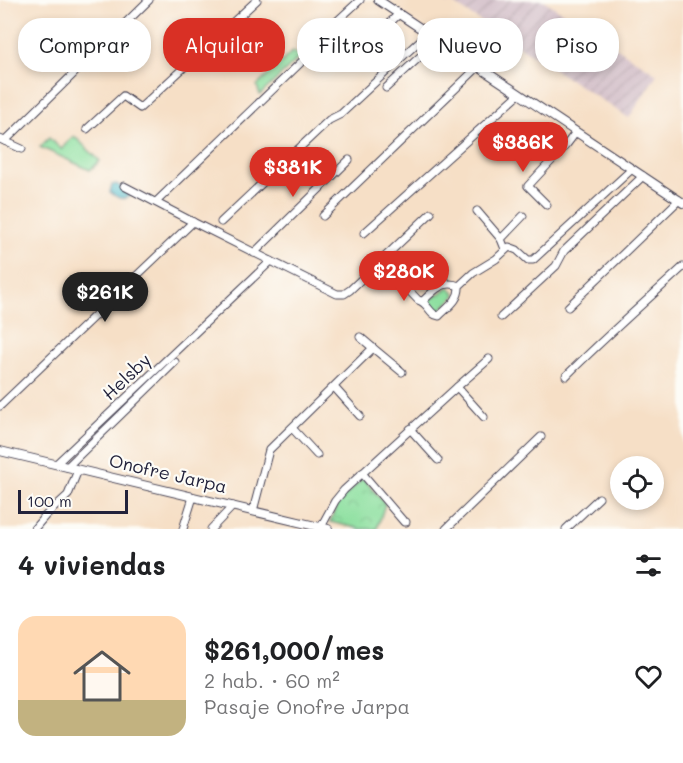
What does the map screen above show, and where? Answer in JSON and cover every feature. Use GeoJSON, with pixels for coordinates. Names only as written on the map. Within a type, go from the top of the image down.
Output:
{"type":"FeatureCollection","features":[{"type":"Feature","properties":{"kind":"street"},"geometry":{"type":"LineString","coordinates":[[22,148],[2,140],[149,0]]}},
{"type":"Feature","properties":{"kind":"street"},"geometry":{"type":"LineString","coordinates":[[87,129],[123,96],[140,108],[257,0]]}},
{"type":"Feature","properties":{"kind":"street"},"geometry":{"type":"LineString","coordinates":[[340,18],[360,0]]}},
{"type":"Feature","properties":{"kind":"street"},"geometry":{"type":"LineString","coordinates":[[378,0],[417,26]]}},
{"type":"Feature","properties":{"kind":"street"},"geometry":{"type":"LineString","coordinates":[[156,202],[319,45],[317,39],[321,34],[327,36],[329,42],[343,49],[351,51],[360,49],[399,14]]}},
{"type":"Feature","properties":{"kind":"street"},"geometry":{"type":"LineString","coordinates":[[221,222],[328,120],[341,114],[417,43]]}},
{"type":"Feature","properties":{"kind":"street"},"geometry":{"type":"LineString","coordinates":[[386,88],[417,59]]}},
{"type":"Feature","properties":{"kind":"street"},"geometry":{"type":"LineString","coordinates":[[323,216],[473,72]]}},
{"type":"Feature","properties":{"kind":"street"},"geometry":{"type":"LineString","coordinates":[[486,72],[681,202],[568,307]]}},
{"type":"Feature","properties":{"kind":"street"},"geometry":{"type":"LineString","coordinates":[[364,233],[519,94]]}},
{"type":"Feature","properties":{"kind":"street"},"geometry":{"type":"LineString","coordinates":[[547,205],[528,186],[576,132]]}},
{"type":"Feature","properties":{"kind":"street"},"geometry":{"type":"LineString","coordinates":[[254,253],[349,160]]}},
{"type":"Feature","properties":{"kind":"street"},"geometry":{"type":"LineString","coordinates":[[399,280],[418,300],[423,301],[433,315],[439,316],[456,300],[459,286],[472,273],[496,259],[505,249],[514,248],[528,260],[532,260],[632,170]]}},
{"type":"Feature","properties":{"kind":"street"},"geometry":{"type":"LineString","coordinates":[[501,317],[556,266],[564,251],[643,176]]}},
{"type":"Feature","properties":{"kind":"street"},"geometry":{"type":"LineString","coordinates":[[124,186],[337,294],[344,294],[431,213]]}},
{"type":"Feature","properties":{"kind":"street"},"geometry":{"type":"LineString","coordinates":[[477,211],[501,238],[505,249]]}},
{"type":"Feature","properties":{"kind":"street"},"geometry":{"type":"LineString","coordinates":[[501,238],[523,216]]}},
{"type":"Feature","properties":{"kind":"street"},"geometry":{"type":"LineString","coordinates":[[0,406],[193,222]]}},
{"type":"Feature","properties":{"kind":"street"},"geometry":{"type":"LineString","coordinates":[[428,258],[444,276],[446,284]]}},
{"type":"Feature","properties":{"kind":"street","name":"Helsby"},"geometry":{"type":"LineString","coordinates":[[56,464],[271,261]]}},
{"type":"Feature","properties":{"kind":"street"},"geometry":{"type":"LineString","coordinates":[[566,376],[627,316],[683,267]]}},
{"type":"Feature","properties":{"kind":"street"},"geometry":{"type":"LineString","coordinates":[[423,301],[437,288],[446,284],[459,286]]}},
{"type":"Feature","properties":{"kind":"street"},"geometry":{"type":"LineString","coordinates":[[360,337],[402,372]]}},
{"type":"Feature","properties":{"kind":"street"},"geometry":{"type":"LineString","coordinates":[[253,511],[269,450],[373,348]]}},
{"type":"Feature","properties":{"kind":"street"},"geometry":{"type":"LineString","coordinates":[[325,528],[335,501],[362,473],[489,359]]}},
{"type":"Feature","properties":{"kind":"street"},"geometry":{"type":"LineString","coordinates":[[67,467],[175,362]]}},
{"type":"Feature","properties":{"kind":"street"},"geometry":{"type":"LineString","coordinates":[[334,387],[360,416]]}},
{"type":"Feature","properties":{"kind":"street"},"geometry":{"type":"LineString","coordinates":[[457,387],[484,417]]}},
{"type":"Feature","properties":{"kind":"street"},"geometry":{"type":"LineString","coordinates":[[292,428],[317,455]]}},
{"type":"Feature","properties":{"kind":"street"},"geometry":{"type":"LineString","coordinates":[[410,429],[438,460]]}},
{"type":"Feature","properties":{"kind":"street"},"geometry":{"type":"LineString","coordinates":[[446,529],[541,436]]}},
{"type":"Feature","properties":{"kind":"street","name":"Onofre Jarpa"},"geometry":{"type":"LineString","coordinates":[[0,451],[253,511],[302,526],[325,528]]}},
{"type":"Feature","properties":{"kind":"street"},"geometry":{"type":"LineString","coordinates":[[34,529],[68,495],[78,470]]}},
{"type":"Feature","properties":{"kind":"street"},"geometry":{"type":"LineString","coordinates":[[362,473],[406,522]]}},
{"type":"Feature","properties":{"kind":"street"},"geometry":{"type":"LineString","coordinates":[[183,529],[193,497]]}},
{"type":"Feature","properties":{"kind":"street"},"geometry":{"type":"LineString","coordinates":[[566,529],[599,498]]}},
{"type":"Feature","properties":{"kind":"street"},"geometry":{"type":"LineString","coordinates":[[212,529],[232,506]]}},
{"type":"Feature","properties":{"kind":"shaded area"},"geometry":{"type":"Polygon","coordinates":[[[441,0],[543,0],[571,18],[535,18],[535,57],[523,49],[523,18],[476,18],[451,2],[448,5],[441,0]]]}},
{"type":"Feature","properties":{"kind":"shaded area"},"geometry":{"type":"Polygon","coordinates":[[[619,49],[657,74],[629,118],[558,72],[619,72],[619,49]]]}},
{"type":"Feature","properties":{"kind":"green space"},"geometry":{"type":"Polygon","coordinates":[[[293,51],[297,54],[297,60],[285,71],[285,59],[293,51]]]}},
{"type":"Feature","properties":{"kind":"green space"},"geometry":{"type":"Polygon","coordinates":[[[271,72],[284,72],[260,95],[257,86],[271,72]]]}},
{"type":"Feature","properties":{"kind":"green space"},"geometry":{"type":"Polygon","coordinates":[[[74,136],[100,161],[90,170],[40,147],[49,138],[61,149],[74,136]]]}},
{"type":"Feature","properties":{"kind":"green space"},"geometry":{"type":"Polygon","coordinates":[[[449,287],[456,295],[437,313],[427,302],[449,287]]]}},
{"type":"Feature","properties":{"kind":"green space"},"geometry":{"type":"Polygon","coordinates":[[[363,478],[385,504],[377,529],[361,529],[330,522],[338,503],[363,478]]]}},
{"type":"Feature","properties":{"kind":"water"},"geometry":{"type":"Polygon","coordinates":[[[116,184],[130,192],[131,195],[122,198],[112,194],[110,192],[112,185],[116,184]]]}}]}
